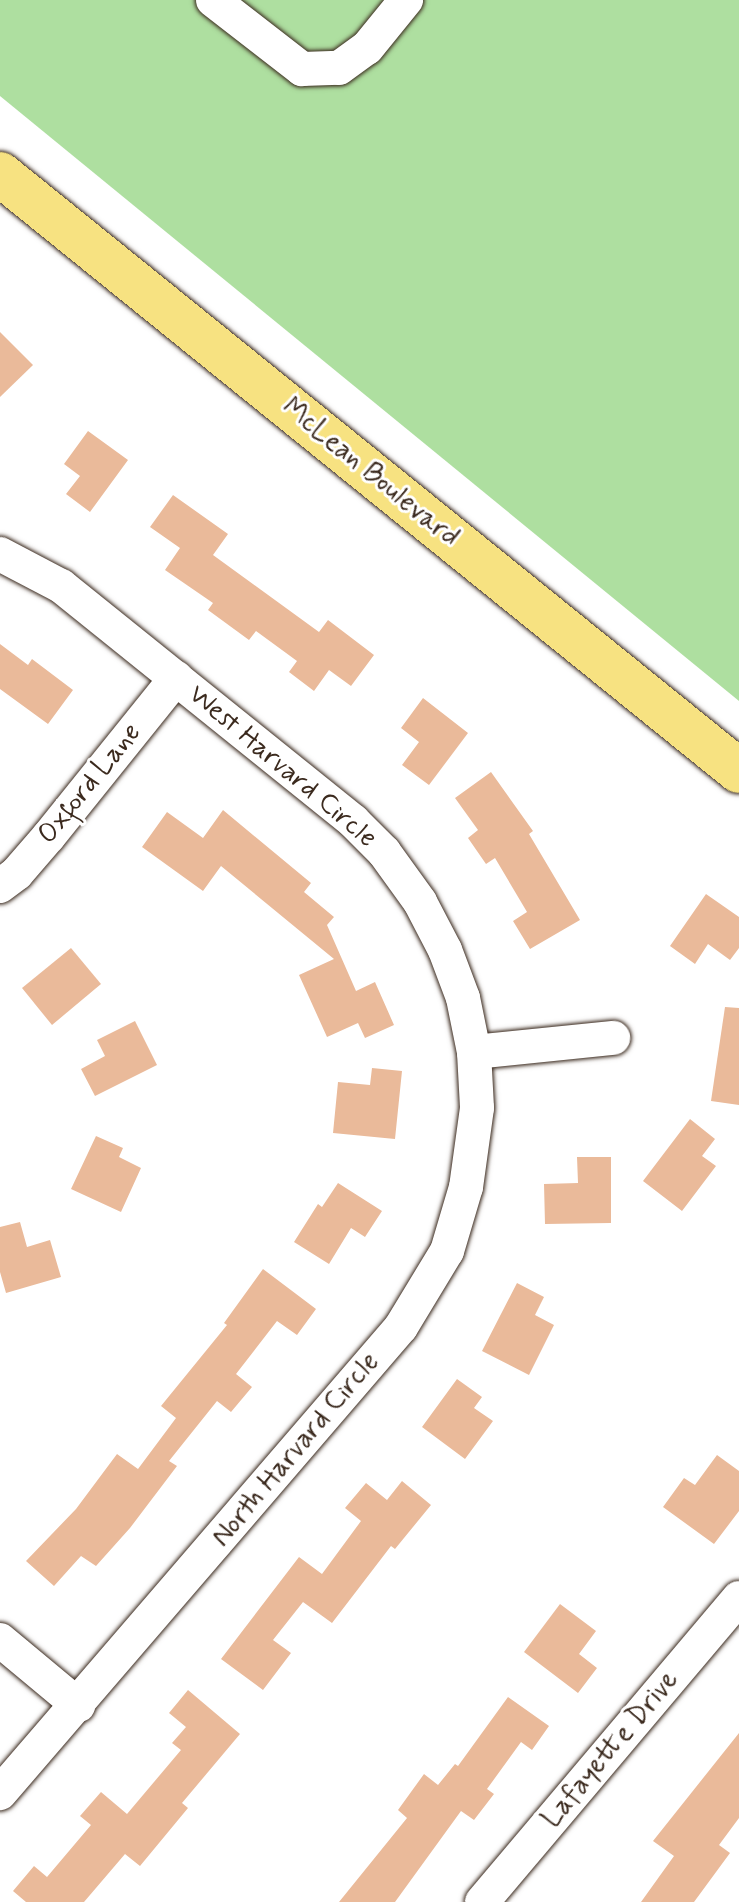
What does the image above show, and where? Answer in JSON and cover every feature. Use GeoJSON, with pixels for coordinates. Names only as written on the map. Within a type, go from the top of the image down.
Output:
{"type":"FeatureCollection","features":[{"type":"Feature","properties":{"kind":"main road","name":"McLean Boulevard"},"geometry":{"type":"LineString","coordinates":[[0,174],[739,771]]}},
{"type":"Feature","properties":{"kind":"street"},"geometry":{"type":"LineString","coordinates":[[213,0],[302,69],[339,68],[367,48],[406,0]]}},
{"type":"Feature","properties":{"kind":"street","name":"West Harvard Circle"},"geometry":{"type":"LineString","coordinates":[[0,554],[61,586],[353,821],[384,852],[420,902],[445,950],[463,998],[474,1052]]}},
{"type":"Feature","properties":{"kind":"street","name":"Oxford Lane"},"geometry":{"type":"LineString","coordinates":[[0,886],[17,873],[49,836],[176,678]]}},
{"type":"Feature","properties":{"kind":"street"},"geometry":{"type":"LineString","coordinates":[[474,1052],[613,1038]]}},
{"type":"Feature","properties":{"kind":"street","name":"North Harvard Circle"},"geometry":{"type":"LineString","coordinates":[[0,1793],[368,1367],[426,1291],[447,1251],[466,1187],[477,1108],[474,1052]]}},
{"type":"Feature","properties":{"kind":"street","name":"Lafayette Drive"},"geometry":{"type":"LineString","coordinates":[[482,1902],[739,1598]]}},
{"type":"Feature","properties":{"kind":"street"},"geometry":{"type":"LineString","coordinates":[[0,1640],[78,1705]]}},
{"type":"Feature","properties":{"kind":"green space"},"geometry":{"type":"Polygon","coordinates":[[[0,0],[739,0],[739,701],[0,96],[0,0]]]}},
{"type":"Feature","properties":{"kind":"building"},"geometry":{"type":"Polygon","coordinates":[[[0,332],[33,365],[0,397],[0,332]]]}},
{"type":"Feature","properties":{"kind":"building"},"geometry":{"type":"Polygon","coordinates":[[[88,431],[128,460],[90,512],[66,494],[80,476],[64,464],[88,431]]]}},
{"type":"Feature","properties":{"kind":"building"},"geometry":{"type":"Polygon","coordinates":[[[173,495],[228,534],[213,555],[319,632],[328,620],[374,655],[351,686],[329,670],[314,691],[289,672],[297,661],[256,631],[249,640],[208,610],[213,603],[165,570],[180,548],[150,527],[173,495]]]}},
{"type":"Feature","properties":{"kind":"building"},"geometry":{"type":"Polygon","coordinates":[[[0,644],[28,665],[32,659],[73,690],[48,724],[0,689],[0,644]]]}},
{"type":"Feature","properties":{"kind":"building"},"geometry":{"type":"Polygon","coordinates":[[[423,698],[468,733],[429,785],[402,765],[419,742],[401,728],[423,698]]]}},
{"type":"Feature","properties":{"kind":"building"},"geometry":{"type":"Polygon","coordinates":[[[491,772],[533,831],[529,834],[580,920],[530,949],[513,921],[527,912],[495,858],[486,864],[468,838],[478,830],[455,798],[491,772]]]}},
{"type":"Feature","properties":{"kind":"building"},"geometry":{"type":"Polygon","coordinates":[[[223,810],[311,883],[304,892],[334,917],[327,925],[356,991],[375,982],[394,1025],[365,1038],[358,1023],[327,1037],[299,975],[334,959],[221,866],[203,891],[142,847],[167,812],[203,838],[223,810]]]}},
{"type":"Feature","properties":{"kind":"building"},"geometry":{"type":"Polygon","coordinates":[[[706,894],[739,917],[739,948],[730,960],[708,944],[695,964],[670,946],[706,894]]]}},
{"type":"Feature","properties":{"kind":"building"},"geometry":{"type":"Polygon","coordinates":[[[71,948],[101,984],[52,1025],[22,988],[71,948]]]}},
{"type":"Feature","properties":{"kind":"building"},"geometry":{"type":"Polygon","coordinates":[[[725,1007],[739,1008],[739,1105],[711,1101],[725,1007]]]}},
{"type":"Feature","properties":{"kind":"building"},"geometry":{"type":"Polygon","coordinates":[[[135,1021],[157,1065],[95,1096],[81,1069],[105,1056],[97,1040],[135,1021]]]}},
{"type":"Feature","properties":{"kind":"building"},"geometry":{"type":"Polygon","coordinates":[[[372,1068],[402,1071],[395,1139],[333,1133],[338,1082],[370,1085],[372,1068]]]}},
{"type":"Feature","properties":{"kind":"building"},"geometry":{"type":"Polygon","coordinates":[[[690,1119],[715,1139],[702,1156],[716,1166],[682,1211],[643,1181],[690,1119]]]}},
{"type":"Feature","properties":{"kind":"building"},"geometry":{"type":"Polygon","coordinates":[[[96,1136],[123,1148],[119,1157],[141,1168],[121,1212],[71,1189],[96,1136]]]}},
{"type":"Feature","properties":{"kind":"building"},"geometry":{"type":"Polygon","coordinates":[[[577,1157],[611,1157],[611,1223],[545,1224],[544,1184],[578,1183],[577,1157]]]}},
{"type":"Feature","properties":{"kind":"building"},"geometry":{"type":"Polygon","coordinates":[[[338,1183],[382,1211],[365,1237],[351,1228],[329,1264],[294,1242],[318,1204],[322,1207],[338,1183]]]}},
{"type":"Feature","properties":{"kind":"building"},"geometry":{"type":"Polygon","coordinates":[[[20,1222],[27,1247],[50,1240],[61,1277],[6,1293],[0,1272],[0,1227],[20,1222]]]}},
{"type":"Feature","properties":{"kind":"building"},"geometry":{"type":"Polygon","coordinates":[[[263,1269],[316,1309],[297,1335],[277,1321],[236,1374],[252,1387],[231,1412],[217,1401],[169,1461],[177,1466],[130,1528],[96,1566],[81,1556],[54,1586],[26,1561],[76,1509],[117,1454],[138,1469],[176,1418],[161,1406],[227,1325],[224,1323],[263,1269]]]}},
{"type":"Feature","properties":{"kind":"building"},"geometry":{"type":"Polygon","coordinates":[[[517,1283],[544,1297],[535,1315],[554,1325],[529,1375],[482,1351],[517,1283]]]}},
{"type":"Feature","properties":{"kind":"building"},"geometry":{"type":"Polygon","coordinates":[[[457,1379],[482,1397],[474,1408],[493,1421],[465,1459],[422,1427],[457,1379]]]}},
{"type":"Feature","properties":{"kind":"building"},"geometry":{"type":"Polygon","coordinates":[[[717,1455],[739,1471],[739,1511],[714,1544],[663,1507],[684,1478],[695,1485],[717,1455]]]}},
{"type":"Feature","properties":{"kind":"building"},"geometry":{"type":"Polygon","coordinates":[[[402,1481],[431,1505],[395,1549],[391,1546],[332,1623],[303,1602],[273,1640],[291,1653],[263,1690],[221,1659],[299,1557],[322,1574],[361,1521],[345,1508],[366,1483],[387,1500],[402,1481]]]}},
{"type":"Feature","properties":{"kind":"building"},"geometry":{"type":"Polygon","coordinates":[[[560,1604],[596,1631],[579,1654],[597,1668],[578,1693],[524,1652],[560,1604]]]}},
{"type":"Feature","properties":{"kind":"building"},"geometry":{"type":"Polygon","coordinates":[[[188,1690],[240,1734],[182,1803],[188,1808],[140,1866],[125,1854],[84,1902],[26,1902],[13,1891],[34,1866],[47,1877],[91,1825],[80,1816],[101,1792],[127,1814],[181,1750],[172,1743],[186,1727],[169,1713],[188,1690]]]}},
{"type":"Feature","properties":{"kind":"building"},"geometry":{"type":"Polygon","coordinates":[[[508,1697],[549,1726],[532,1750],[521,1742],[487,1789],[494,1794],[474,1820],[461,1811],[395,1902],[339,1902],[407,1818],[398,1810],[424,1774],[438,1785],[455,1764],[458,1766],[508,1697]]]}},
{"type":"Feature","properties":{"kind":"building"},"geometry":{"type":"Polygon","coordinates":[[[739,1733],[739,1818],[719,1845],[730,1853],[694,1902],[641,1902],[674,1856],[653,1841],[739,1733]]]}}]}
